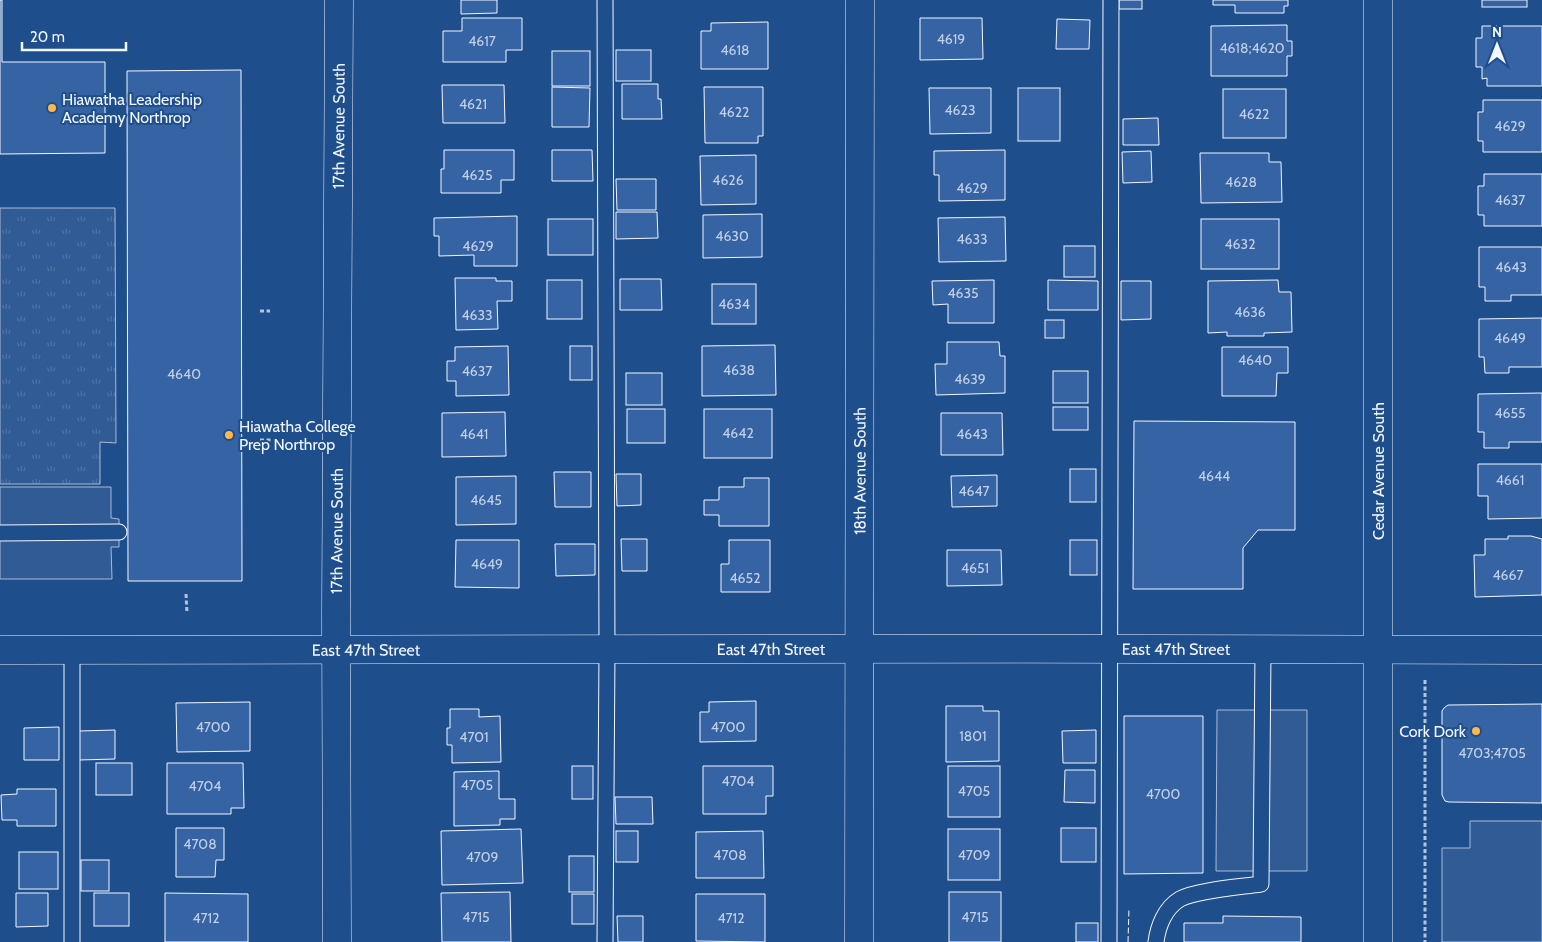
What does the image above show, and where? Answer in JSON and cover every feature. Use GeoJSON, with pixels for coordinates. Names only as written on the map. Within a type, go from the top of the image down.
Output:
{"type":"FeatureCollection","features":[{"type":"Feature","properties":{"kind":"street","name":"17th Avenue South"},"geometry":{"type":"LineString","coordinates":[[337,942],[336,650],[339,0]]}},
{"type":"Feature","properties":{"kind":"street","name":"18th Avenue South"},"geometry":{"type":"LineString","coordinates":[[859,942],[860,0]]}},
{"type":"Feature","properties":{"kind":"street","name":"Cedar Avenue South"},"geometry":{"type":"LineString","coordinates":[[1378,0],[1378,942]]}},
{"type":"Feature","properties":{"kind":"street","name":"East 47th Street"},"geometry":{"type":"LineString","coordinates":[[0,650],[859,648],[1542,650]]}},
{"type":"Feature","properties":{"kind":"lane"},"geometry":{"type":"LineString","coordinates":[[605,0],[607,650],[605,942]]}},
{"type":"Feature","properties":{"kind":"lane"},"geometry":{"type":"LineString","coordinates":[[1109,942],[1111,0]]}},
{"type":"Feature","properties":{"kind":"lane"},"geometry":{"type":"LineString","coordinates":[[0,533],[119,532]]}},
{"type":"Feature","properties":{"kind":"lane"},"geometry":{"type":"LineString","coordinates":[[1156,942],[1157,932],[1166,911],[1180,900],[1198,894],[1260,884],[1263,649]]}},
{"type":"Feature","properties":{"kind":"lane"},"geometry":{"type":"LineString","coordinates":[[72,650],[72,942]]}},
{"type":"Feature","properties":{"kind":"path"},"geometry":{"type":"LineString","coordinates":[[260,311],[270,311]]}},
{"type":"Feature","properties":{"kind":"path"},"geometry":{"type":"LineString","coordinates":[[260,440],[275,440]]}},
{"type":"Feature","properties":{"kind":"path"},"geometry":{"type":"LineString","coordinates":[[186,594],[187,613]]}},
{"type":"Feature","properties":{"kind":"path"},"geometry":{"type":"LineString","coordinates":[[1425,689],[1425,942]]}},
{"type":"Feature","properties":{"kind":"shaded area"},"geometry":{"type":"Polygon","coordinates":[[[0,487],[111,487],[111,518],[119,519],[119,547],[111,547],[112,579],[0,579],[0,487]]]}},
{"type":"Feature","properties":{"kind":"shaded area"},"geometry":{"type":"Polygon","coordinates":[[[1217,710],[1307,710],[1307,871],[1216,871],[1217,710]]]}},
{"type":"Feature","properties":{"kind":"shaded area"},"geometry":{"type":"Polygon","coordinates":[[[1470,821],[1542,821],[1542,942],[1442,942],[1442,848],[1470,848],[1470,821]]]}},
{"type":"Feature","properties":{"kind":"green space"},"geometry":{"type":"Polygon","coordinates":[[[0,208],[115,208],[116,443],[100,442],[100,484],[0,484],[0,208]]]}},
{"type":"Feature","properties":{"kind":"building","name":"Hiawatha Leadership Academy Northrop"},"geometry":{"type":"Polygon","coordinates":[[[0,0],[2,0],[2,62],[105,62],[105,153],[0,154],[0,0]]]}},
{"type":"Feature","properties":{"kind":"building"},"geometry":{"type":"Polygon","coordinates":[[[461,0],[497,0],[497,13],[461,14],[461,0]]]}},
{"type":"Feature","properties":{"kind":"building"},"geometry":{"type":"Polygon","coordinates":[[[1119,0],[1142,0],[1142,9],[1119,9],[1119,0]]]}},
{"type":"Feature","properties":{"kind":"building"},"geometry":{"type":"Polygon","coordinates":[[[1213,0],[1288,0],[1288,6],[1284,6],[1284,13],[1235,13],[1235,5],[1213,5],[1213,0]]]}},
{"type":"Feature","properties":{"kind":"building"},"geometry":{"type":"Polygon","coordinates":[[[1482,0],[1527,0],[1527,7],[1482,7],[1482,0]]]}},
{"type":"Feature","properties":{"kind":"building"},"geometry":{"type":"Polygon","coordinates":[[[462,18],[522,18],[522,50],[506,50],[506,62],[443,62],[443,31],[462,31],[462,18]]]}},
{"type":"Feature","properties":{"kind":"building"},"geometry":{"type":"Polygon","coordinates":[[[920,18],[982,18],[983,59],[920,60],[920,18]]]}},
{"type":"Feature","properties":{"kind":"building"},"geometry":{"type":"Polygon","coordinates":[[[1057,19],[1090,20],[1089,49],[1056,49],[1057,19]]]}},
{"type":"Feature","properties":{"kind":"building"},"geometry":{"type":"Polygon","coordinates":[[[768,22],[768,69],[701,69],[701,31],[711,31],[711,23],[768,22]]]}},
{"type":"Feature","properties":{"kind":"building"},"geometry":{"type":"Polygon","coordinates":[[[1287,25],[1287,41],[1292,41],[1292,56],[1287,56],[1287,76],[1211,76],[1211,26],[1287,25]]]}},
{"type":"Feature","properties":{"kind":"building"},"geometry":{"type":"Polygon","coordinates":[[[1482,26],[1542,26],[1542,86],[1487,86],[1487,78],[1482,79],[1482,67],[1476,67],[1476,38],[1482,38],[1482,26]]]}},
{"type":"Feature","properties":{"kind":"building"},"geometry":{"type":"Polygon","coordinates":[[[616,50],[651,50],[651,81],[616,81],[616,50]]]}},
{"type":"Feature","properties":{"kind":"building"},"geometry":{"type":"Polygon","coordinates":[[[552,51],[590,51],[590,86],[552,86],[552,51]]]}},
{"type":"Feature","properties":{"kind":"building"},"geometry":{"type":"Polygon","coordinates":[[[241,70],[242,581],[128,581],[127,71],[241,70]]]}},
{"type":"Feature","properties":{"kind":"building"},"geometry":{"type":"Polygon","coordinates":[[[622,84],[658,84],[658,99],[661,99],[662,119],[622,119],[622,84]]]}},
{"type":"Feature","properties":{"kind":"building"},"geometry":{"type":"Polygon","coordinates":[[[442,85],[504,85],[505,123],[443,123],[442,85]]]}},
{"type":"Feature","properties":{"kind":"building"},"geometry":{"type":"Polygon","coordinates":[[[552,87],[590,88],[589,127],[552,127],[552,87]]]}},
{"type":"Feature","properties":{"kind":"building"},"geometry":{"type":"Polygon","coordinates":[[[704,87],[763,87],[763,136],[758,136],[758,143],[705,143],[704,87]]]}},
{"type":"Feature","properties":{"kind":"building"},"geometry":{"type":"Polygon","coordinates":[[[929,88],[991,88],[991,133],[930,134],[929,88]]]}},
{"type":"Feature","properties":{"kind":"building"},"geometry":{"type":"Polygon","coordinates":[[[1018,88],[1060,88],[1060,141],[1018,141],[1018,88]]]}},
{"type":"Feature","properties":{"kind":"building"},"geometry":{"type":"Polygon","coordinates":[[[1223,89],[1286,89],[1286,138],[1223,138],[1223,89]]]}},
{"type":"Feature","properties":{"kind":"building"},"geometry":{"type":"Polygon","coordinates":[[[1483,100],[1542,100],[1542,152],[1483,152],[1483,141],[1478,141],[1478,112],[1483,112],[1483,100]]]}},
{"type":"Feature","properties":{"kind":"building"},"geometry":{"type":"Polygon","coordinates":[[[1158,118],[1159,145],[1123,145],[1123,119],[1158,118]]]}},
{"type":"Feature","properties":{"kind":"building"},"geometry":{"type":"Polygon","coordinates":[[[444,150],[514,150],[514,180],[501,180],[501,193],[441,193],[441,169],[444,169],[444,150]]]}},
{"type":"Feature","properties":{"kind":"building"},"geometry":{"type":"Polygon","coordinates":[[[552,150],[592,150],[593,181],[552,181],[552,150]]]}},
{"type":"Feature","properties":{"kind":"building"},"geometry":{"type":"Polygon","coordinates":[[[1005,150],[1005,200],[939,201],[939,175],[934,175],[934,151],[1005,150]]]}},
{"type":"Feature","properties":{"kind":"building"},"geometry":{"type":"Polygon","coordinates":[[[1151,151],[1152,182],[1123,183],[1122,152],[1151,151]]]}},
{"type":"Feature","properties":{"kind":"building"},"geometry":{"type":"Polygon","coordinates":[[[1200,153],[1269,153],[1269,162],[1281,162],[1282,202],[1201,203],[1200,153]]]}},
{"type":"Feature","properties":{"kind":"building"},"geometry":{"type":"Polygon","coordinates":[[[756,155],[756,204],[701,205],[700,156],[756,155]]]}},
{"type":"Feature","properties":{"kind":"building"},"geometry":{"type":"Polygon","coordinates":[[[1484,174],[1542,174],[1542,226],[1484,226],[1484,215],[1478,215],[1478,186],[1484,186],[1484,174]]]}},
{"type":"Feature","properties":{"kind":"building"},"geometry":{"type":"Polygon","coordinates":[[[616,179],[656,179],[656,210],[617,210],[616,179]]]}},
{"type":"Feature","properties":{"kind":"building"},"geometry":{"type":"Polygon","coordinates":[[[616,212],[657,212],[658,238],[616,239],[616,212]]]}},
{"type":"Feature","properties":{"kind":"building"},"geometry":{"type":"Polygon","coordinates":[[[762,214],[762,257],[703,258],[703,215],[762,214]]]}},
{"type":"Feature","properties":{"kind":"building"},"geometry":{"type":"Polygon","coordinates":[[[517,216],[517,266],[474,266],[474,255],[439,256],[439,236],[434,236],[434,218],[517,216]]]}},
{"type":"Feature","properties":{"kind":"building"},"geometry":{"type":"Polygon","coordinates":[[[1005,217],[1006,261],[939,262],[938,218],[1005,217]]]}},
{"type":"Feature","properties":{"kind":"building"},"geometry":{"type":"Polygon","coordinates":[[[548,219],[593,219],[593,255],[548,255],[548,219]]]}},
{"type":"Feature","properties":{"kind":"building"},"geometry":{"type":"Polygon","coordinates":[[[1201,219],[1279,219],[1279,269],[1201,269],[1201,219]]]}},
{"type":"Feature","properties":{"kind":"building"},"geometry":{"type":"Polygon","coordinates":[[[1064,246],[1095,246],[1095,277],[1064,277],[1064,246]]]}},
{"type":"Feature","properties":{"kind":"building"},"geometry":{"type":"Polygon","coordinates":[[[1479,247],[1542,247],[1542,295],[1511,295],[1511,301],[1485,301],[1485,287],[1479,287],[1479,247]]]}},
{"type":"Feature","properties":{"kind":"building"},"geometry":{"type":"Polygon","coordinates":[[[455,278],[496,278],[496,281],[512,281],[512,301],[497,301],[498,329],[456,330],[455,278]]]}},
{"type":"Feature","properties":{"kind":"building"},"geometry":{"type":"Polygon","coordinates":[[[620,279],[661,279],[662,310],[620,310],[620,279]]]}},
{"type":"Feature","properties":{"kind":"building"},"geometry":{"type":"Polygon","coordinates":[[[547,280],[582,280],[582,319],[547,319],[547,280]]]}},
{"type":"Feature","properties":{"kind":"building"},"geometry":{"type":"Polygon","coordinates":[[[994,280],[994,323],[948,323],[948,304],[933,305],[932,281],[994,280]]]}},
{"type":"Feature","properties":{"kind":"building"},"geometry":{"type":"Polygon","coordinates":[[[1048,280],[1098,281],[1098,310],[1048,310],[1048,280]]]}},
{"type":"Feature","properties":{"kind":"building"},"geometry":{"type":"Polygon","coordinates":[[[1278,280],[1279,292],[1291,292],[1292,332],[1264,333],[1264,336],[1227,336],[1227,332],[1208,333],[1208,281],[1278,280]]]}},
{"type":"Feature","properties":{"kind":"building"},"geometry":{"type":"Polygon","coordinates":[[[1121,281],[1151,281],[1151,319],[1121,320],[1121,281]]]}},
{"type":"Feature","properties":{"kind":"building"},"geometry":{"type":"Polygon","coordinates":[[[712,284],[756,284],[756,324],[712,324],[712,284]]]}},
{"type":"Feature","properties":{"kind":"building"},"geometry":{"type":"Polygon","coordinates":[[[1542,318],[1542,367],[1509,367],[1509,373],[1485,373],[1484,357],[1479,357],[1479,319],[1542,318]]]}},
{"type":"Feature","properties":{"kind":"building"},"geometry":{"type":"Polygon","coordinates":[[[1045,320],[1064,320],[1064,338],[1045,338],[1045,320]]]}},
{"type":"Feature","properties":{"kind":"building"},"geometry":{"type":"Polygon","coordinates":[[[947,342],[999,342],[1000,356],[1005,356],[1005,393],[936,395],[935,364],[947,364],[947,342]]]}},
{"type":"Feature","properties":{"kind":"building"},"geometry":{"type":"Polygon","coordinates":[[[775,345],[776,395],[702,396],[702,346],[775,345]]]}},
{"type":"Feature","properties":{"kind":"building"},"geometry":{"type":"Polygon","coordinates":[[[508,346],[509,395],[456,396],[456,381],[447,381],[447,361],[455,361],[455,347],[508,346]]]}},
{"type":"Feature","properties":{"kind":"building"},"geometry":{"type":"Polygon","coordinates":[[[570,346],[592,346],[592,380],[570,380],[570,346]]]}},
{"type":"Feature","properties":{"kind":"building"},"geometry":{"type":"Polygon","coordinates":[[[1222,347],[1288,347],[1288,373],[1277,373],[1276,396],[1222,396],[1222,347]]]}},
{"type":"Feature","properties":{"kind":"building"},"geometry":{"type":"Polygon","coordinates":[[[1053,371],[1088,371],[1088,403],[1053,403],[1053,371]]]}},
{"type":"Feature","properties":{"kind":"building"},"geometry":{"type":"Polygon","coordinates":[[[626,373],[662,373],[662,405],[626,405],[626,373]]]}},
{"type":"Feature","properties":{"kind":"building"},"geometry":{"type":"Polygon","coordinates":[[[1542,393],[1542,442],[1509,442],[1509,448],[1484,448],[1484,432],[1478,432],[1478,394],[1542,393]]]}},
{"type":"Feature","properties":{"kind":"building"},"geometry":{"type":"Polygon","coordinates":[[[1053,407],[1088,407],[1088,430],[1053,430],[1053,407]]]}},
{"type":"Feature","properties":{"kind":"building"},"geometry":{"type":"Polygon","coordinates":[[[627,409],[665,409],[665,443],[627,443],[627,409]]]}},
{"type":"Feature","properties":{"kind":"building"},"geometry":{"type":"Polygon","coordinates":[[[704,409],[772,409],[772,458],[704,458],[704,409]]]}},
{"type":"Feature","properties":{"kind":"building"},"geometry":{"type":"Polygon","coordinates":[[[505,412],[506,456],[442,457],[442,413],[505,412]]]}},
{"type":"Feature","properties":{"kind":"building"},"geometry":{"type":"Polygon","coordinates":[[[941,413],[1002,413],[1003,455],[941,455],[941,413]]]}},
{"type":"Feature","properties":{"kind":"building"},"geometry":{"type":"Polygon","coordinates":[[[1134,421],[1295,422],[1295,530],[1258,530],[1243,548],[1243,589],[1133,589],[1134,421]]]}},
{"type":"Feature","properties":{"kind":"building"},"geometry":{"type":"Polygon","coordinates":[[[1478,464],[1542,464],[1542,518],[1488,519],[1488,496],[1478,496],[1478,464]]]}},
{"type":"Feature","properties":{"kind":"building"},"geometry":{"type":"Polygon","coordinates":[[[1070,469],[1096,469],[1096,502],[1070,502],[1070,469]]]}},
{"type":"Feature","properties":{"kind":"building"},"geometry":{"type":"Polygon","coordinates":[[[554,472],[591,472],[591,507],[555,507],[554,472]]]}},
{"type":"Feature","properties":{"kind":"building"},"geometry":{"type":"Polygon","coordinates":[[[616,474],[641,474],[641,505],[617,506],[616,474]]]}},
{"type":"Feature","properties":{"kind":"building"},"geometry":{"type":"Polygon","coordinates":[[[997,475],[997,506],[952,507],[951,476],[997,475]]]}},
{"type":"Feature","properties":{"kind":"building"},"geometry":{"type":"Polygon","coordinates":[[[516,476],[516,524],[456,525],[456,477],[516,476]]]}},
{"type":"Feature","properties":{"kind":"building"},"geometry":{"type":"Polygon","coordinates":[[[744,478],[769,478],[769,526],[719,526],[719,515],[704,515],[704,500],[719,500],[719,487],[744,487],[744,478]]]}},
{"type":"Feature","properties":{"kind":"building"},"geometry":{"type":"Polygon","coordinates":[[[1508,536],[1531,536],[1542,539],[1542,595],[1475,597],[1474,555],[1485,555],[1485,539],[1508,539],[1508,536]]]}},
{"type":"Feature","properties":{"kind":"building"},"geometry":{"type":"Polygon","coordinates":[[[621,539],[647,539],[647,571],[622,571],[621,539]]]}},
{"type":"Feature","properties":{"kind":"building"},"geometry":{"type":"Polygon","coordinates":[[[456,540],[519,540],[519,588],[455,587],[456,540]]]}},
{"type":"Feature","properties":{"kind":"building"},"geometry":{"type":"Polygon","coordinates":[[[729,540],[770,540],[770,592],[721,592],[721,564],[729,564],[729,540]]]}},
{"type":"Feature","properties":{"kind":"building"},"geometry":{"type":"Polygon","coordinates":[[[1070,540],[1097,540],[1097,575],[1070,575],[1070,540]]]}},
{"type":"Feature","properties":{"kind":"building"},"geometry":{"type":"Polygon","coordinates":[[[555,544],[595,544],[595,575],[556,576],[555,544]]]}},
{"type":"Feature","properties":{"kind":"building"},"geometry":{"type":"Polygon","coordinates":[[[947,550],[1001,550],[1002,585],[947,586],[947,550]]]}},
{"type":"Feature","properties":{"kind":"building"},"geometry":{"type":"Polygon","coordinates":[[[756,701],[756,741],[700,742],[700,712],[709,712],[709,702],[756,701]]]}},
{"type":"Feature","properties":{"kind":"building"},"geometry":{"type":"Polygon","coordinates":[[[250,702],[250,751],[177,752],[176,703],[250,702]]]}},
{"type":"Feature","properties":{"kind":"building"},"geometry":{"type":"Polygon","coordinates":[[[1542,704],[1542,803],[1445,801],[1442,795],[1442,711],[1444,708],[1448,705],[1542,704]]]}},
{"type":"Feature","properties":{"kind":"building"},"geometry":{"type":"Polygon","coordinates":[[[946,706],[983,706],[983,711],[999,711],[999,761],[946,762],[946,706]]]}},
{"type":"Feature","properties":{"kind":"building"},"geometry":{"type":"Polygon","coordinates":[[[450,709],[479,709],[479,717],[500,716],[501,762],[452,763],[452,745],[447,745],[447,728],[450,728],[450,709]]]}},
{"type":"Feature","properties":{"kind":"building"},"geometry":{"type":"Polygon","coordinates":[[[1124,716],[1203,716],[1203,873],[1124,874],[1124,716]]]}},
{"type":"Feature","properties":{"kind":"building"},"geometry":{"type":"Polygon","coordinates":[[[59,727],[59,760],[24,760],[24,728],[59,727]]]}},
{"type":"Feature","properties":{"kind":"building"},"geometry":{"type":"Polygon","coordinates":[[[115,730],[115,759],[79,760],[79,731],[115,730]]]}},
{"type":"Feature","properties":{"kind":"building"},"geometry":{"type":"Polygon","coordinates":[[[1096,730],[1096,763],[1063,763],[1062,731],[1096,730]]]}},
{"type":"Feature","properties":{"kind":"building"},"geometry":{"type":"Polygon","coordinates":[[[96,763],[132,763],[132,795],[96,795],[96,763]]]}},
{"type":"Feature","properties":{"kind":"building"},"geometry":{"type":"Polygon","coordinates":[[[167,763],[243,763],[244,808],[231,808],[231,814],[167,814],[167,763]]]}},
{"type":"Feature","properties":{"kind":"building"},"geometry":{"type":"Polygon","coordinates":[[[572,766],[593,766],[593,799],[572,799],[572,766]]]}},
{"type":"Feature","properties":{"kind":"building"},"geometry":{"type":"Polygon","coordinates":[[[703,766],[773,766],[773,796],[766,796],[766,814],[703,814],[703,766]]]}},
{"type":"Feature","properties":{"kind":"building"},"geometry":{"type":"Polygon","coordinates":[[[948,766],[1000,766],[1000,817],[948,817],[948,766]]]}},
{"type":"Feature","properties":{"kind":"building"},"geometry":{"type":"Polygon","coordinates":[[[1065,770],[1095,770],[1095,803],[1064,802],[1065,770]]]}},
{"type":"Feature","properties":{"kind":"building"},"geometry":{"type":"Polygon","coordinates":[[[499,771],[499,799],[515,799],[515,819],[500,819],[500,825],[454,826],[454,772],[499,771]]]}},
{"type":"Feature","properties":{"kind":"building"},"geometry":{"type":"Polygon","coordinates":[[[17,789],[56,789],[56,826],[17,826],[17,820],[2,820],[1,795],[17,794],[17,789]]]}},
{"type":"Feature","properties":{"kind":"building"},"geometry":{"type":"Polygon","coordinates":[[[615,797],[652,797],[653,824],[616,824],[615,797]]]}},
{"type":"Feature","properties":{"kind":"building"},"geometry":{"type":"Polygon","coordinates":[[[176,828],[224,828],[224,860],[216,860],[215,877],[176,877],[176,828]]]}},
{"type":"Feature","properties":{"kind":"building"},"geometry":{"type":"Polygon","coordinates":[[[1061,828],[1096,828],[1096,862],[1061,862],[1061,828]]]}},
{"type":"Feature","properties":{"kind":"building"},"geometry":{"type":"Polygon","coordinates":[[[521,829],[523,883],[442,885],[441,831],[521,829]]]}},
{"type":"Feature","properties":{"kind":"building"},"geometry":{"type":"Polygon","coordinates":[[[948,829],[1000,829],[1000,880],[948,880],[948,829]]]}},
{"type":"Feature","properties":{"kind":"building"},"geometry":{"type":"Polygon","coordinates":[[[616,831],[638,831],[638,862],[616,862],[616,831]]]}},
{"type":"Feature","properties":{"kind":"building"},"geometry":{"type":"Polygon","coordinates":[[[763,831],[764,878],[696,878],[696,832],[763,831]]]}},
{"type":"Feature","properties":{"kind":"building"},"geometry":{"type":"Polygon","coordinates":[[[19,852],[58,852],[58,889],[19,889],[19,852]]]}},
{"type":"Feature","properties":{"kind":"building"},"geometry":{"type":"Polygon","coordinates":[[[569,856],[594,856],[594,892],[569,892],[569,856]]]}},
{"type":"Feature","properties":{"kind":"building"},"geometry":{"type":"Polygon","coordinates":[[[81,860],[109,860],[109,891],[81,891],[81,860]]]}},
{"type":"Feature","properties":{"kind":"building"},"geometry":{"type":"Polygon","coordinates":[[[510,892],[511,942],[442,942],[441,893],[510,892]]]}},
{"type":"Feature","properties":{"kind":"building"},"geometry":{"type":"Polygon","coordinates":[[[949,892],[1001,892],[1001,942],[949,942],[949,892]]]}},
{"type":"Feature","properties":{"kind":"building"},"geometry":{"type":"Polygon","coordinates":[[[16,893],[48,893],[48,926],[16,927],[16,893]]]}},
{"type":"Feature","properties":{"kind":"building"},"geometry":{"type":"Polygon","coordinates":[[[94,893],[129,893],[129,926],[94,926],[94,893]]]}},
{"type":"Feature","properties":{"kind":"building"},"geometry":{"type":"Polygon","coordinates":[[[165,893],[248,894],[248,942],[165,942],[165,893]]]}},
{"type":"Feature","properties":{"kind":"building"},"geometry":{"type":"Polygon","coordinates":[[[572,894],[594,894],[594,924],[572,924],[572,894]]]}},
{"type":"Feature","properties":{"kind":"building"},"geometry":{"type":"Polygon","coordinates":[[[696,894],[765,894],[765,942],[696,941],[696,894]]]}},
{"type":"Feature","properties":{"kind":"building"},"geometry":{"type":"Polygon","coordinates":[[[617,916],[643,916],[643,942],[618,942],[617,916]]]}},
{"type":"Feature","properties":{"kind":"building"},"geometry":{"type":"Polygon","coordinates":[[[1223,916],[1301,917],[1301,942],[1184,942],[1184,923],[1223,923],[1223,916]]]}},
{"type":"Feature","properties":{"kind":"building"},"geometry":{"type":"Polygon","coordinates":[[[1076,923],[1098,923],[1098,942],[1076,942],[1076,923]]]}},
{"type":"Feature","properties":{"kind":"fence"},"geometry":{"type":"LineString","coordinates":[[1128,942],[1129,908]]}},
{"type":"Feature","properties":{"kind":"place","name":"Hiawatha Leadership Academy Northrop"},"geometry":{"type":"Point","coordinates":[52,108]}},
{"type":"Feature","properties":{"kind":"place","name":"Hiawatha College Prep Northrop"},"geometry":{"type":"Point","coordinates":[229,435]}},
{"type":"Feature","properties":{"kind":"place","name":"Cork Dork"},"geometry":{"type":"Point","coordinates":[1476,731]}}]}
